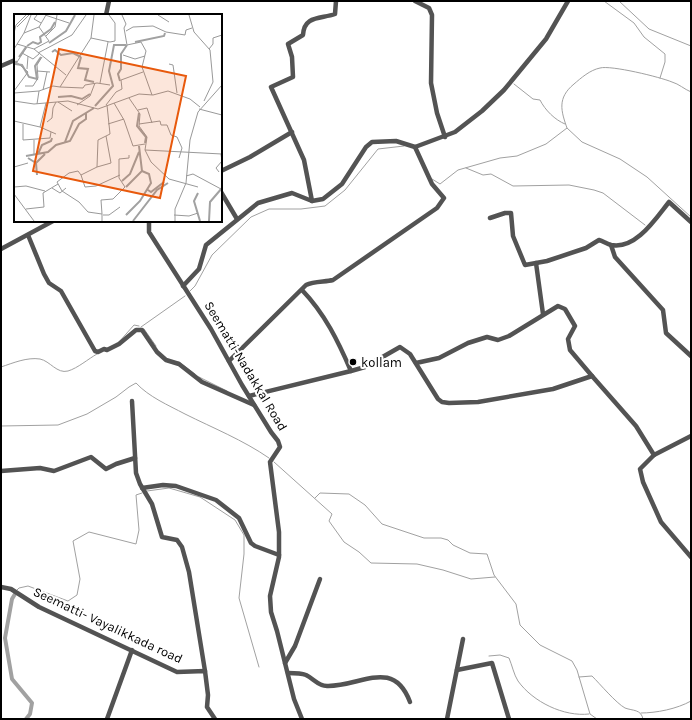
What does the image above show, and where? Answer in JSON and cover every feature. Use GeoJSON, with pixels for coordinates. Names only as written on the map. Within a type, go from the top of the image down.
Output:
{"type":"FeatureCollection","features":[{"type":"Feature","properties":{"kind":"street"},"geometry":{"type":"LineString","coordinates":[[106,14],[109,1]]}},
{"type":"Feature","properties":{"kind":"street"},"geometry":{"type":"LineString","coordinates":[[312,201],[304,160],[271,87],[293,78],[292,57],[288,44],[303,35],[303,27],[309,21],[317,17],[335,14],[336,1]]}},
{"type":"Feature","properties":{"kind":"street"},"geometry":{"type":"LineString","coordinates":[[415,1],[429,8],[432,15],[431,83],[437,113],[445,137]]}},
{"type":"Feature","properties":{"kind":"street"},"geometry":{"type":"LineString","coordinates":[[183,286],[199,269],[206,245],[258,203],[292,193],[312,201],[323,199],[342,184],[366,147],[372,142],[396,141],[415,146],[445,137],[455,132],[482,111],[504,90],[546,39],[568,1]]}},
{"type":"Feature","properties":{"kind":"street"},"geometry":{"type":"LineString","coordinates":[[1,66],[14,60]]}},
{"type":"Feature","properties":{"kind":"street"},"geometry":{"type":"LineString","coordinates":[[222,171],[250,157],[292,132]]}},
{"type":"Feature","properties":{"kind":"street"},"geometry":{"type":"LineString","coordinates":[[229,362],[311,282],[333,280],[437,208],[443,202],[444,198],[432,184],[415,146]]}},
{"type":"Feature","properties":{"kind":"street"},"geometry":{"type":"LineString","coordinates":[[222,194],[237,219]]}},
{"type":"Feature","properties":{"kind":"street"},"geometry":{"type":"LineString","coordinates":[[490,218],[505,213],[511,213],[513,236],[523,264],[525,265],[586,248],[599,240],[611,245],[627,244],[656,218],[669,202],[691,222]]}},
{"type":"Feature","properties":{"kind":"street"},"geometry":{"type":"LineString","coordinates":[[1,249],[51,222]]}},
{"type":"Feature","properties":{"kind":"street","name":"Seematti-Nadakkal Road"},"geometry":{"type":"LineString","coordinates":[[148,222],[149,232],[211,328],[254,405],[271,432],[278,440],[280,448],[270,462],[279,532],[279,555],[270,596],[271,612],[294,698],[302,719]]}},
{"type":"Feature","properties":{"kind":"street"},"geometry":{"type":"LineString","coordinates":[[28,235],[44,274],[49,282],[61,291],[95,351],[98,352],[104,348],[107,350],[120,344],[136,330],[142,330],[157,352],[166,360],[179,364],[208,386],[254,405]]}},
{"type":"Feature","properties":{"kind":"street"},"geometry":{"type":"LineString","coordinates":[[611,245],[615,257],[663,310],[666,333],[691,356]]}},
{"type":"Feature","properties":{"kind":"street"},"geometry":{"type":"LineString","coordinates":[[536,263],[543,314]]}},
{"type":"Feature","properties":{"kind":"street"},"geometry":{"type":"LineString","coordinates":[[302,290],[315,303],[333,332],[351,371]]}},
{"type":"Feature","properties":{"kind":"street"},"geometry":{"type":"LineString","coordinates":[[416,363],[439,358],[468,342],[487,337],[498,340],[509,336],[558,306],[564,309],[575,326],[568,339],[570,350],[636,426],[654,455]]}},
{"type":"Feature","properties":{"kind":"street"},"geometry":{"type":"LineString","coordinates":[[249,396],[351,371],[365,366],[400,347],[410,354],[438,399],[449,404],[478,402],[553,389],[592,376]]}},
{"type":"Feature","properties":{"kind":"street"},"geometry":{"type":"LineString","coordinates":[[132,400],[136,473],[142,488],[152,504],[162,537],[177,540],[182,547],[189,572],[205,671],[208,695],[207,707],[216,719]]}},
{"type":"Feature","properties":{"kind":"street"},"geometry":{"type":"LineString","coordinates":[[691,436],[654,455],[640,470],[643,482],[661,522],[691,557]]}},
{"type":"Feature","properties":{"kind":"street"},"geometry":{"type":"LineString","coordinates":[[1,471],[40,468],[54,471],[91,457],[106,469],[135,458]]}},
{"type":"Feature","properties":{"kind":"street"},"geometry":{"type":"LineString","coordinates":[[142,488],[162,484],[176,486],[216,500],[239,518],[251,543],[279,555]]}},
{"type":"Feature","properties":{"kind":"street"},"geometry":{"type":"LineString","coordinates":[[285,663],[295,646],[320,580]]}},
{"type":"Feature","properties":{"kind":"street","name":"Seematti- Vayalikkada road"},"geometry":{"type":"LineString","coordinates":[[1,587],[11,589],[39,607],[178,672],[205,671]]}},
{"type":"Feature","properties":{"kind":"street"},"geometry":{"type":"LineString","coordinates":[[447,719],[463,639]]}},
{"type":"Feature","properties":{"kind":"street"},"geometry":{"type":"LineString","coordinates":[[107,719],[132,650]]}},
{"type":"Feature","properties":{"kind":"street"},"geometry":{"type":"LineString","coordinates":[[457,670],[492,663],[509,719]]}},
{"type":"Feature","properties":{"kind":"street"},"geometry":{"type":"LineString","coordinates":[[288,673],[306,675],[317,684],[327,686],[383,677],[401,685],[410,702]]}},
{"type":"Feature","properties":{"kind":"waterway"},"geometry":{"type":"LineString","coordinates":[[604,1],[634,23],[644,37],[665,54],[665,62],[660,78]]}},
{"type":"Feature","properties":{"kind":"waterway"},"geometry":{"type":"LineString","coordinates":[[619,1],[649,29],[691,46]]}},
{"type":"Feature","properties":{"kind":"waterway"},"geometry":{"type":"LineString","coordinates":[[567,128],[562,110],[565,94],[580,79],[596,69],[614,68],[647,75],[675,83],[691,92]]}},
{"type":"Feature","properties":{"kind":"waterway"},"geometry":{"type":"LineString","coordinates":[[514,84],[533,99],[540,100],[551,114],[565,124]]}},
{"type":"Feature","properties":{"kind":"waterway"},"geometry":{"type":"LineString","coordinates":[[432,179],[440,184],[458,170],[500,158],[517,156],[546,144],[567,128],[582,142],[620,159],[647,177],[691,217]]}},
{"type":"Feature","properties":{"kind":"waterway"},"geometry":{"type":"LineString","coordinates":[[190,291],[195,286],[212,255],[251,217],[269,209],[301,209],[325,206],[345,190],[378,149],[404,146]]}},
{"type":"Feature","properties":{"kind":"waterway"},"geometry":{"type":"LineString","coordinates":[[466,168],[483,175],[491,174],[513,186],[569,185],[594,190],[603,193],[645,225]]}},
{"type":"Feature","properties":{"kind":"waterway"},"geometry":{"type":"LineString","coordinates":[[141,327],[185,296]]}},
{"type":"Feature","properties":{"kind":"waterway"},"geometry":{"type":"LineString","coordinates":[[119,342],[134,325],[139,326]]}},
{"type":"Feature","properties":{"kind":"waterway"},"geometry":{"type":"LineString","coordinates":[[144,329],[156,346]]}},
{"type":"Feature","properties":{"kind":"waterway"},"geometry":{"type":"LineString","coordinates":[[1,367],[20,361],[40,359],[44,360],[60,371],[68,371],[79,366],[97,354]]}},
{"type":"Feature","properties":{"kind":"waterway"},"geometry":{"type":"LineString","coordinates":[[179,362],[195,374]]}},
{"type":"Feature","properties":{"kind":"waterway"},"geometry":{"type":"LineString","coordinates":[[199,377],[227,391]]}},
{"type":"Feature","properties":{"kind":"waterway"},"geometry":{"type":"LineString","coordinates":[[1,426],[58,425],[87,414],[136,383],[159,400],[238,440],[269,458]]}},
{"type":"Feature","properties":{"kind":"waterway"},"geometry":{"type":"LineString","coordinates":[[274,462],[332,514],[329,521],[344,542],[359,552],[371,563],[417,564],[471,579],[495,577]]}},
{"type":"Feature","properties":{"kind":"waterway"},"geometry":{"type":"LineString","coordinates":[[147,491],[169,488],[200,497],[235,520],[244,535],[244,554],[239,598],[259,667]]}},
{"type":"Feature","properties":{"kind":"waterway"},"geometry":{"type":"LineString","coordinates":[[17,590],[28,586],[68,601],[77,595],[80,579],[73,541],[89,532],[136,544],[139,530],[136,495],[142,493]]}},
{"type":"Feature","properties":{"kind":"waterway"},"geometry":{"type":"LineString","coordinates":[[315,498],[320,493],[349,494],[365,505],[382,524],[424,538],[441,538],[448,540],[453,545],[470,553],[487,554],[494,575],[516,604],[520,625],[540,645],[572,661],[577,670],[590,714],[597,719]]}},
{"type":"Feature","properties":{"kind":"waterway"},"geometry":{"type":"LineString","coordinates":[[15,594],[12,599],[5,638],[12,679],[32,703],[30,714],[26,719]]}},
{"type":"Feature","properties":{"kind":"waterway"},"geometry":{"type":"LineString","coordinates":[[489,656],[500,655],[509,658],[518,681],[524,689],[540,701],[569,713],[589,714]]}},
{"type":"Feature","properties":{"kind":"waterway"},"geometry":{"type":"LineString","coordinates":[[579,677],[592,676],[617,702],[625,708],[639,712],[643,719]]}},
{"type":"Feature","properties":{"kind":"waterway"},"geometry":{"type":"LineString","coordinates":[[641,713],[666,710],[691,701]]}},
{"type":"Feature","properties":{"kind":"place","name":"kollam"},"geometry":{"type":"Point","coordinates":[353,362]}}]}
